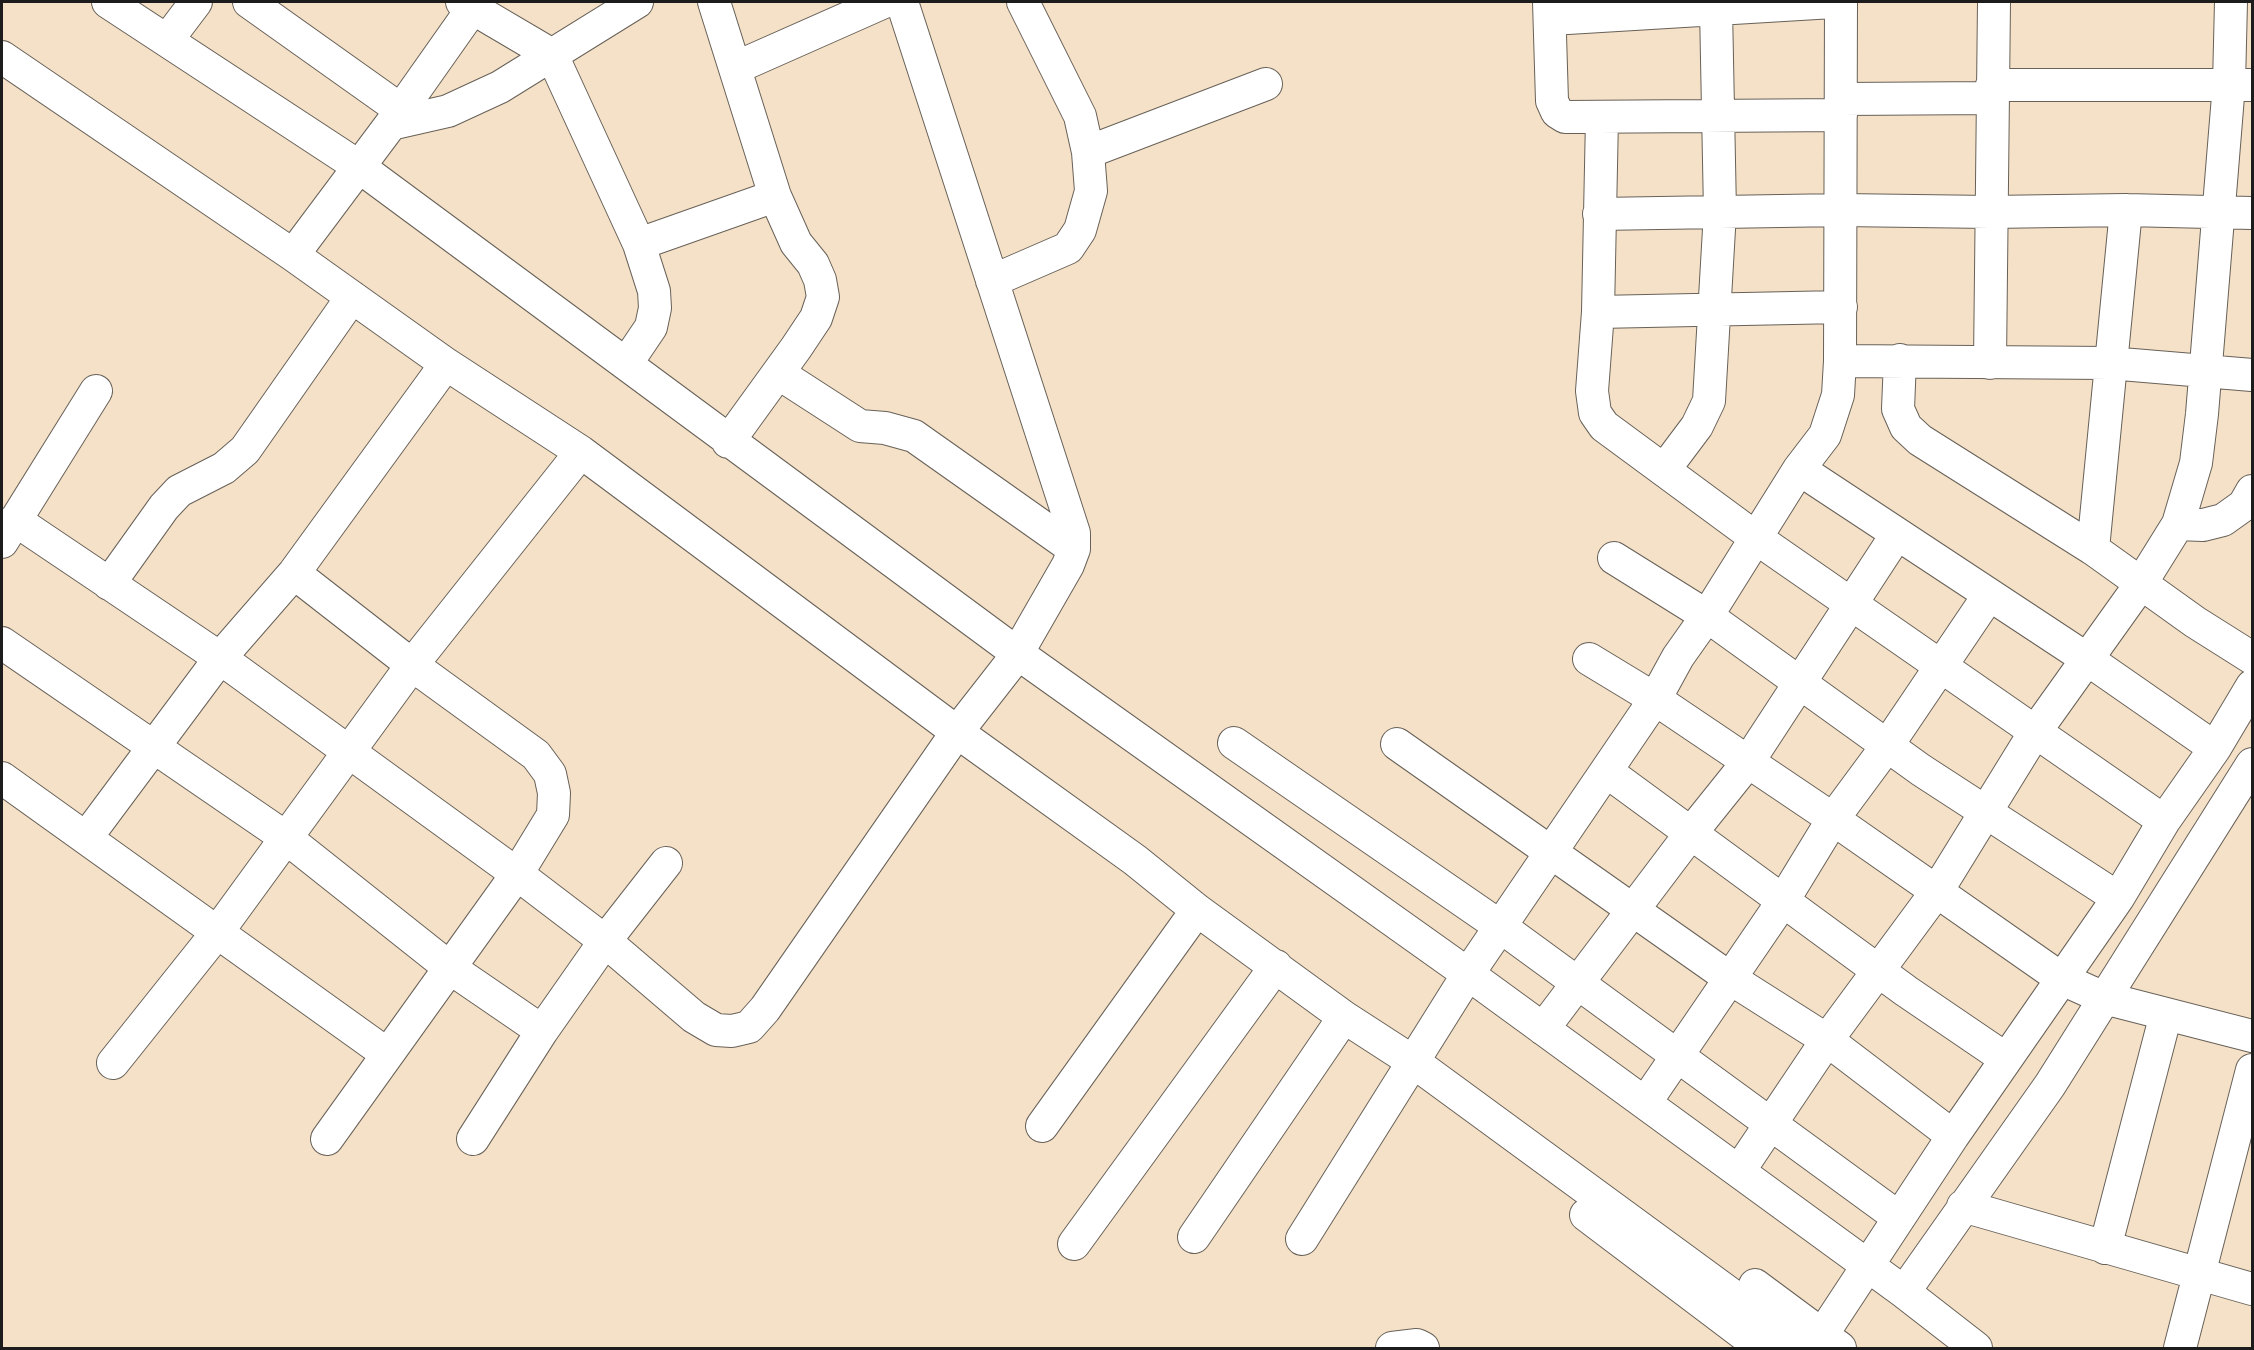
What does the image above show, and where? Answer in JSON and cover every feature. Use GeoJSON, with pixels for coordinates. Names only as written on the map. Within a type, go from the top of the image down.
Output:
{"type":"FeatureCollection","features":[{"type":"Feature","properties":{"kind":"street"},"geometry":{"type":"LineString","coordinates":[[108,2],[168,39],[352,174],[626,364],[1016,656],[1466,979],[1544,1029],[1739,1172],[1863,1270],[1905,1292],[1976,1348]]}},
{"type":"Feature","properties":{"kind":"street"},"geometry":{"type":"LineString","coordinates":[[168,39],[196,2]]}},
{"type":"Feature","properties":{"kind":"street"},"geometry":{"type":"LineString","coordinates":[[249,2],[396,117],[448,111],[500,87],[637,2]]}},
{"type":"Feature","properties":{"kind":"street"},"geometry":{"type":"LineString","coordinates":[[714,2],[775,196],[796,243],[816,272],[823,297],[816,318],[728,442]]}},
{"type":"Feature","properties":{"kind":"street"},"geometry":{"type":"LineString","coordinates":[[735,68],[884,2]]}},
{"type":"Feature","properties":{"kind":"street"},"geometry":{"type":"LineString","coordinates":[[96,391],[8,531],[110,584],[220,658],[517,874],[605,941],[694,1017],[716,1030],[732,1031],[749,1027],[765,1009],[957,732],[1016,656],[1068,565],[1074,549],[1074,533],[902,2]]}},
{"type":"Feature","properties":{"kind":"street"},"geometry":{"type":"LineString","coordinates":[[992,281],[1068,248],[1080,230],[1091,191],[1088,152],[1080,116],[1023,2]]}},
{"type":"Feature","properties":{"kind":"street"},"geometry":{"type":"LineString","coordinates":[[1833,2],[1787,2],[1716,8],[1550,10],[1552,101],[1557,112],[1565,117],[1602,118],[1718,115],[1842,107],[1992,91],[2241,85]]}},
{"type":"Feature","properties":{"kind":"street"},"geometry":{"type":"LineString","coordinates":[[1302,1239],[1466,979],[1655,699],[1678,657],[1707,616],[1799,469],[1825,435],[1833,416],[1840,361],[1841,2]]}},
{"type":"Feature","properties":{"kind":"street"},"geometry":{"type":"LineString","coordinates":[[1990,363],[1994,2]]}},
{"type":"Feature","properties":{"kind":"street"},"geometry":{"type":"LineString","coordinates":[[1739,1172],[1876,969],[1937,891],[2035,732],[2140,585],[2178,524],[2196,463],[2219,213],[2241,85],[2231,2]]}},
{"type":"Feature","properties":{"kind":"street"},"geometry":{"type":"LineString","coordinates":[[293,255],[396,117],[471,4],[552,55],[639,244],[654,291],[655,308],[651,327],[626,364]]}},
{"type":"Feature","properties":{"kind":"street"},"geometry":{"type":"LineString","coordinates":[[1664,470],[1697,426],[1709,401],[1720,212],[1716,8]]}},
{"type":"Feature","properties":{"kind":"street"},"geometry":{"type":"LineString","coordinates":[[2,57],[293,255],[446,364],[581,452],[1344,1017],[1415,1063],[1510,1132],[1826,1335]]}},
{"type":"Feature","properties":{"kind":"street"},"geometry":{"type":"LineString","coordinates":[[1088,152],[1266,84]]}},
{"type":"Feature","properties":{"kind":"street"},"geometry":{"type":"LineString","coordinates":[[1602,118],[1598,312],[1592,391],[1595,413],[1604,426],[1756,538],[2163,821]]}},
{"type":"Feature","properties":{"kind":"street"},"geometry":{"type":"LineString","coordinates":[[639,244],[775,196]]}},
{"type":"Feature","properties":{"kind":"street"},"geometry":{"type":"LineString","coordinates":[[1599,214],[1841,210],[1990,212],[2126,210],[2253,213]]}},
{"type":"Feature","properties":{"kind":"street"},"geometry":{"type":"LineString","coordinates":[[2093,549],[2109,363],[2126,210]]}},
{"type":"Feature","properties":{"kind":"street"},"geometry":{"type":"LineString","coordinates":[[110,584],[164,507],[179,491],[224,468],[245,450],[352,297]]}},
{"type":"Feature","properties":{"kind":"street"},"geometry":{"type":"LineString","coordinates":[[1598,312],[1841,307]]}},
{"type":"Feature","properties":{"kind":"street"},"geometry":{"type":"LineString","coordinates":[[1900,360],[1898,409],[1906,427],[1929,447],[2093,549],[2140,585],[2253,658]]}},
{"type":"Feature","properties":{"kind":"street"},"geometry":{"type":"LineString","coordinates":[[1840,361],[2109,363],[2253,375]]}},
{"type":"Feature","properties":{"kind":"street"},"geometry":{"type":"LineString","coordinates":[[86,838],[154,750],[220,658],[294,573],[446,364]]}},
{"type":"Feature","properties":{"kind":"street"},"geometry":{"type":"LineString","coordinates":[[778,373],[860,426],[885,428],[914,436],[1074,549]]}},
{"type":"Feature","properties":{"kind":"street"},"geometry":{"type":"LineString","coordinates":[[113,1063],[216,934],[412,666],[581,452]]}},
{"type":"Feature","properties":{"kind":"street"},"geometry":{"type":"LineString","coordinates":[[1799,469],[2087,659],[2215,748]]}},
{"type":"Feature","properties":{"kind":"street"},"geometry":{"type":"LineString","coordinates":[[2178,524],[2203,525],[2223,520],[2244,505],[2253,491]]}},
{"type":"Feature","properties":{"kind":"street"},"geometry":{"type":"LineString","coordinates":[[1544,1029],[1691,833],[1748,762],[1802,683],[1897,534]]}},
{"type":"Feature","properties":{"kind":"street"},"geometry":{"type":"LineString","coordinates":[[1614,558],[1707,616],[1921,771],[2118,897]]}},
{"type":"Feature","properties":{"kind":"street"},"geometry":{"type":"LineString","coordinates":[[294,573],[412,666],[536,755],[550,774],[554,794],[553,815],[517,874],[327,1139]]}},
{"type":"Feature","properties":{"kind":"street"},"geometry":{"type":"LineString","coordinates":[[1645,1103],[1783,901],[1833,819],[1887,746],[1989,595]]}},
{"type":"Feature","properties":{"kind":"street"},"geometry":{"type":"LineString","coordinates":[[2,643],[154,750],[285,837],[450,968],[542,1031]]}},
{"type":"Feature","properties":{"kind":"street"},"geometry":{"type":"LineString","coordinates":[[1589,659],[1655,699],[2082,988],[2166,1014],[2253,1036]]}},
{"type":"Feature","properties":{"kind":"street"},"geometry":{"type":"LineString","coordinates":[[1905,1292],[1963,1206],[2050,1085],[2082,988],[2118,897],[2163,821],[2215,748],[2253,686]]}},
{"type":"Feature","properties":{"kind":"street"},"geometry":{"type":"LineString","coordinates":[[1234,743],[1502,927],[1898,1217]]}},
{"type":"Feature","properties":{"kind":"street"},"geometry":{"type":"LineString","coordinates":[[1397,744],[1731,979],[1827,1040],[1953,1136]]}},
{"type":"Feature","properties":{"kind":"street"},"geometry":{"type":"LineString","coordinates":[[1826,1335],[1863,1270],[2006,1059],[2082,988],[2253,764]]}},
{"type":"Feature","properties":{"kind":"street"},"geometry":{"type":"LineString","coordinates":[[1606,771],[1876,969],[2006,1059]]}},
{"type":"Feature","properties":{"kind":"street"},"geometry":{"type":"LineString","coordinates":[[2,778],[216,934],[387,1054]]}},
{"type":"Feature","properties":{"kind":"street"},"geometry":{"type":"LineString","coordinates":[[473,1139],[542,1031],[605,941],[666,863]]}},
{"type":"Feature","properties":{"kind":"street"},"geometry":{"type":"LineString","coordinates":[[1042,1126],[1197,910]]}},
{"type":"Feature","properties":{"kind":"street"},"geometry":{"type":"LineString","coordinates":[[1074,1245],[1276,966]]}},
{"type":"Feature","properties":{"kind":"street"},"geometry":{"type":"LineString","coordinates":[[2105,1248],[2166,1014]]}},
{"type":"Feature","properties":{"kind":"street"},"geometry":{"type":"LineString","coordinates":[[1194,1237],[1344,1017]]}},
{"type":"Feature","properties":{"kind":"street"},"geometry":{"type":"LineString","coordinates":[[2180,1348],[2253,1070]]}},
{"type":"Feature","properties":{"kind":"street"},"geometry":{"type":"LineString","coordinates":[[1477,1108],[1504,1108],[1518,1113],[1826,1335]]}},
{"type":"Feature","properties":{"kind":"street"},"geometry":{"type":"LineString","coordinates":[[1477,1108],[1491,1136],[1509,1157],[1762,1348]]}},
{"type":"Feature","properties":{"kind":"street"},"geometry":{"type":"LineString","coordinates":[[1963,1206],[2253,1289]]}},
{"type":"Feature","properties":{"kind":"street"},"geometry":{"type":"LineString","coordinates":[[1392,1348],[1417,1345],[1423,1348]]}}]}
